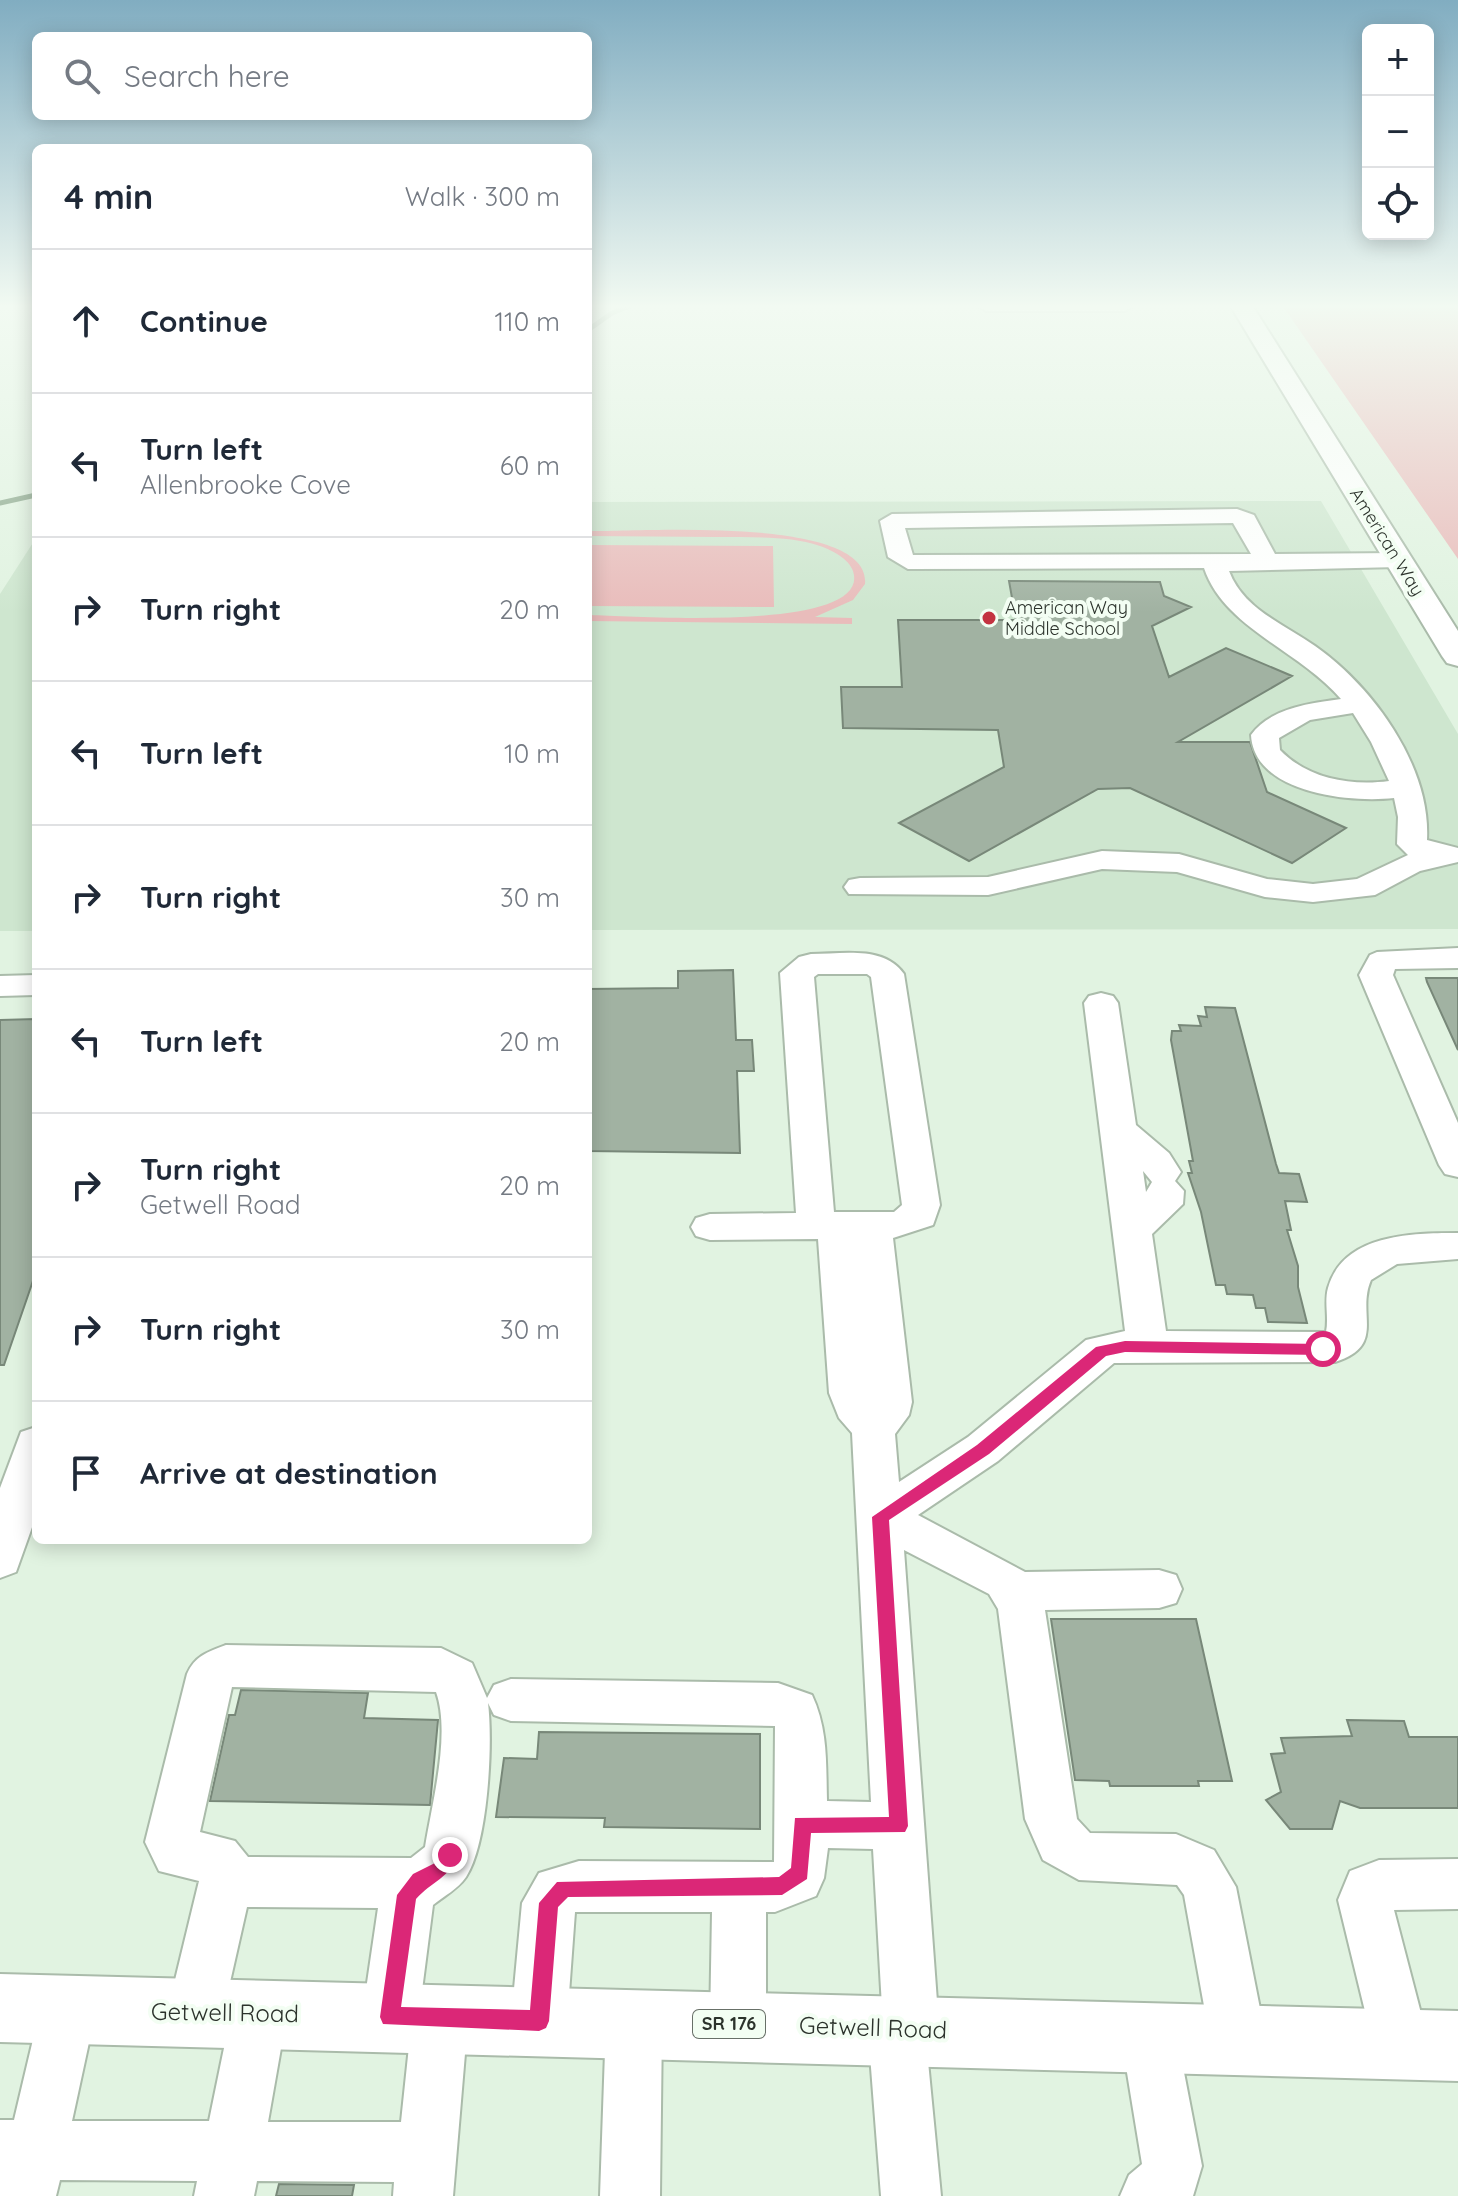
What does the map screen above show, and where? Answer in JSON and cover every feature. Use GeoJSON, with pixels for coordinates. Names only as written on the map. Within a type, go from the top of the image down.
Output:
{"type":"FeatureCollection","features":[{"type":"Feature","properties":{"kind":"main road","name":"American Way"},"geometry":{"type":"LineString","coordinates":[[1304,407],[1458,656]]}},
{"type":"Feature","properties":{"kind":"main road","name":"Getwell Road"},"geometry":{"type":"LineString","coordinates":[[0,2008],[904,2029],[1429,2045]]}},
{"type":"Feature","properties":{"kind":"street"},"geometry":{"type":"LineString","coordinates":[[1256,561],[1246,520],[1237,516],[892,521],[900,557],[908,562],[1256,561],[1399,560]]}},
{"type":"Feature","properties":{"kind":"street"},"geometry":{"type":"LineString","coordinates":[[1256,561],[1225,563],[1216,568],[1227,593],[1246,611],[1320,663],[1361,704],[1412,808],[1412,844],[1419,850],[1449,855]]}},
{"type":"Feature","properties":{"kind":"street"},"geometry":{"type":"LineString","coordinates":[[1361,704],[1290,718],[1265,735],[1266,752],[1287,770],[1336,787],[1361,792],[1405,789]]}},
{"type":"Feature","properties":{"kind":"street"},"geometry":{"type":"LineString","coordinates":[[860,887],[988,886],[1102,860],[1121,859],[1179,863],[1273,889],[1330,893],[1379,883],[1409,864],[1449,855]]}},
{"type":"Feature","properties":{"kind":"street"},"geometry":{"type":"LineString","coordinates":[[1458,958],[1389,959],[1382,962],[1376,975],[1458,1165]]}},
{"type":"Feature","properties":{"kind":"street"},"geometry":{"type":"LineString","coordinates":[[710,1227],[841,1225],[913,1221],[919,1216],[921,1205],[887,972],[875,964],[811,964],[797,973],[841,1225],[863,1321],[851,1400],[873,1429],[880,1517],[899,1826],[911,2196]]}},
{"type":"Feature","properties":{"kind":"street"},"geometry":{"type":"LineString","coordinates":[[0,986],[32,985]]}},
{"type":"Feature","properties":{"kind":"street"},"geometry":{"type":"LineString","coordinates":[[1101,1003],[1148,1347]]}},
{"type":"Feature","properties":{"kind":"street"},"geometry":{"type":"LineString","coordinates":[[1119,1130],[1156,1162],[1163,1182],[1164,1204],[1132,1230]]}},
{"type":"Feature","properties":{"kind":"street"},"geometry":{"type":"LineString","coordinates":[[880,1517],[983,1449],[1101,1351],[1148,1347],[1335,1347],[1345,1342],[1349,1333],[1347,1289],[1350,1280],[1367,1262],[1400,1250],[1458,1246]]}},
{"type":"Feature","properties":{"kind":"street"},"geometry":{"type":"LineString","coordinates":[[4,1534],[32,1455]]}},
{"type":"Feature","properties":{"kind":"street"},"geometry":{"type":"LineString","coordinates":[[880,1517],[991,1573],[1015,1591],[1021,1606],[1051,1819],[1058,1840],[1067,1850],[1086,1858],[1181,1859],[1199,1869],[1209,1887],[1238,2039]]}},
{"type":"Feature","properties":{"kind":"street"},"geometry":{"type":"LineString","coordinates":[[1015,1591],[1159,1589]]}},
{"type":"Feature","properties":{"kind":"street"},"geometry":{"type":"LineString","coordinates":[[68,2010],[21,2165],[228,2174],[425,2174],[404,1905],[418,1883],[441,1869],[450,1855],[468,1709],[454,1675],[441,1669],[226,1666],[218,1668],[209,1678],[171,1842],[178,1854],[222,1860],[226,1867],[228,2174]]}},
{"type":"Feature","properties":{"kind":"street"},"geometry":{"type":"LineString","coordinates":[[511,1700],[789,1706],[799,1720],[802,1867],[797,1878],[782,1886],[579,1886],[558,1891],[549,1903],[539,2021]]}},
{"type":"Feature","properties":{"kind":"street"},"geometry":{"type":"LineString","coordinates":[[801,1824],[899,1826]]}},
{"type":"Feature","properties":{"kind":"street"},"geometry":{"type":"LineString","coordinates":[[226,1882],[418,1883]]}},
{"type":"Feature","properties":{"kind":"street"},"geometry":{"type":"LineString","coordinates":[[1429,2045],[1365,1900],[1369,1889],[1379,1885],[1458,1884]]}},
{"type":"Feature","properties":{"kind":"street"},"geometry":{"type":"LineString","coordinates":[[738,2025],[739,1886]]}},
{"type":"Feature","properties":{"kind":"street"},"geometry":{"type":"LineString","coordinates":[[630,2196],[634,2023]]}},
{"type":"Feature","properties":{"kind":"street"},"geometry":{"type":"LineString","coordinates":[[1149,2036],[1172,2166],[1170,2179],[1150,2196]]}},
{"type":"Feature","properties":{"kind":"shaded area"},"geometry":{"type":"Polygon","coordinates":[[[1353,407],[1458,407],[1458,559],[1353,407]]]}},
{"type":"Feature","properties":{"kind":"shaded area","name":"American Way Middle School"},"geometry":{"type":"Polygon","coordinates":[[[1321,501],[1458,734],[1458,929],[592,930],[592,502],[1321,501]]]}},
{"type":"Feature","properties":{"kind":"shaded area"},"geometry":{"type":"Polygon","coordinates":[[[592,531],[746,532],[793,537],[831,546],[857,562],[865,584],[853,600],[815,617],[852,618],[852,624],[592,621],[592,615],[692,618],[787,613],[825,605],[849,591],[853,571],[835,553],[795,540],[592,536],[592,531]]]}},
{"type":"Feature","properties":{"kind":"shaded area"},"geometry":{"type":"Polygon","coordinates":[[[32,544],[32,931],[0,931],[0,594],[32,544]]]}},
{"type":"Feature","properties":{"kind":"shaded area"},"geometry":{"type":"Polygon","coordinates":[[[592,545],[773,546],[774,607],[592,606],[592,545]]]}},
{"type":"Feature","properties":{"kind":"building"},"geometry":{"type":"Polygon","coordinates":[[[1009,581],[1160,582],[1164,596],[1191,607],[1152,626],[1169,677],[1226,648],[1292,676],[1178,742],[1250,742],[1267,792],[1346,828],[1292,863],[1130,788],[1098,789],[969,861],[899,823],[1004,767],[998,730],[843,728],[841,687],[902,687],[898,620],[1016,620],[1009,581]]]}},
{"type":"Feature","properties":{"kind":"building"},"geometry":{"type":"Polygon","coordinates":[[[733,970],[736,1040],[752,1040],[754,1071],[737,1071],[740,1153],[592,1151],[592,989],[678,988],[678,971],[733,970]]]}},
{"type":"Feature","properties":{"kind":"building"},"geometry":{"type":"Polygon","coordinates":[[[1426,978],[1458,978],[1458,1050],[1427,982],[1426,978]]]}},
{"type":"Feature","properties":{"kind":"building"},"geometry":{"type":"Polygon","coordinates":[[[1205,1007],[1235,1008],[1279,1173],[1299,1174],[1307,1202],[1285,1201],[1291,1230],[1287,1230],[1298,1266],[1298,1287],[1307,1323],[1268,1322],[1265,1308],[1256,1308],[1253,1295],[1227,1294],[1225,1285],[1216,1285],[1201,1212],[1188,1173],[1192,1173],[1189,1161],[1193,1161],[1171,1040],[1172,1031],[1181,1031],[1179,1025],[1201,1026],[1198,1016],[1207,1017],[1205,1007]]]}},
{"type":"Feature","properties":{"kind":"building"},"geometry":{"type":"Polygon","coordinates":[[[32,1019],[32,1284],[4,1365],[0,1365],[0,1020],[32,1019]]]}},
{"type":"Feature","properties":{"kind":"building"},"geometry":{"type":"Polygon","coordinates":[[[1051,1619],[1196,1619],[1232,1781],[1198,1781],[1199,1786],[1110,1786],[1109,1781],[1075,1780],[1051,1619]]]}},
{"type":"Feature","properties":{"kind":"building"},"geometry":{"type":"Polygon","coordinates":[[[241,1690],[368,1693],[364,1718],[438,1720],[430,1805],[210,1801],[229,1715],[235,1715],[241,1690]]]}},
{"type":"Feature","properties":{"kind":"building"},"geometry":{"type":"Polygon","coordinates":[[[1347,1720],[1404,1721],[1409,1737],[1458,1737],[1458,1808],[1360,1808],[1340,1801],[1332,1829],[1290,1829],[1266,1800],[1281,1792],[1271,1754],[1285,1753],[1281,1738],[1352,1736],[1347,1720]]]}},
{"type":"Feature","properties":{"kind":"building"},"geometry":{"type":"Polygon","coordinates":[[[539,1732],[760,1734],[760,1829],[604,1827],[605,1818],[496,1817],[504,1758],[537,1759],[539,1732]]]}},
{"type":"Feature","properties":{"kind":"building"},"geometry":{"type":"Polygon","coordinates":[[[279,2184],[354,2185],[352,2196],[276,2196],[279,2184]]]}},
{"type":"Feature","properties":{"kind":"waterway"},"geometry":{"type":"LineString","coordinates":[[0,503],[32,496]]}},
{"type":"Feature","properties":{"kind":"place","name":"American Way Middle School"},"geometry":{"type":"Point","coordinates":[989,618]}},
{"type":"Feature","properties":{"kind":"route"},"geometry":{"type":"LineString","coordinates":[[450,1855],[445,1866],[420,1881],[407,1895],[390,2017],[539,2021],[549,1903],[564,1888],[782,1886],[797,1878],[802,1867],[801,1824],[899,1826],[880,1517],[983,1449],[1101,1351],[1125,1346],[1323,1349]]}}]}
